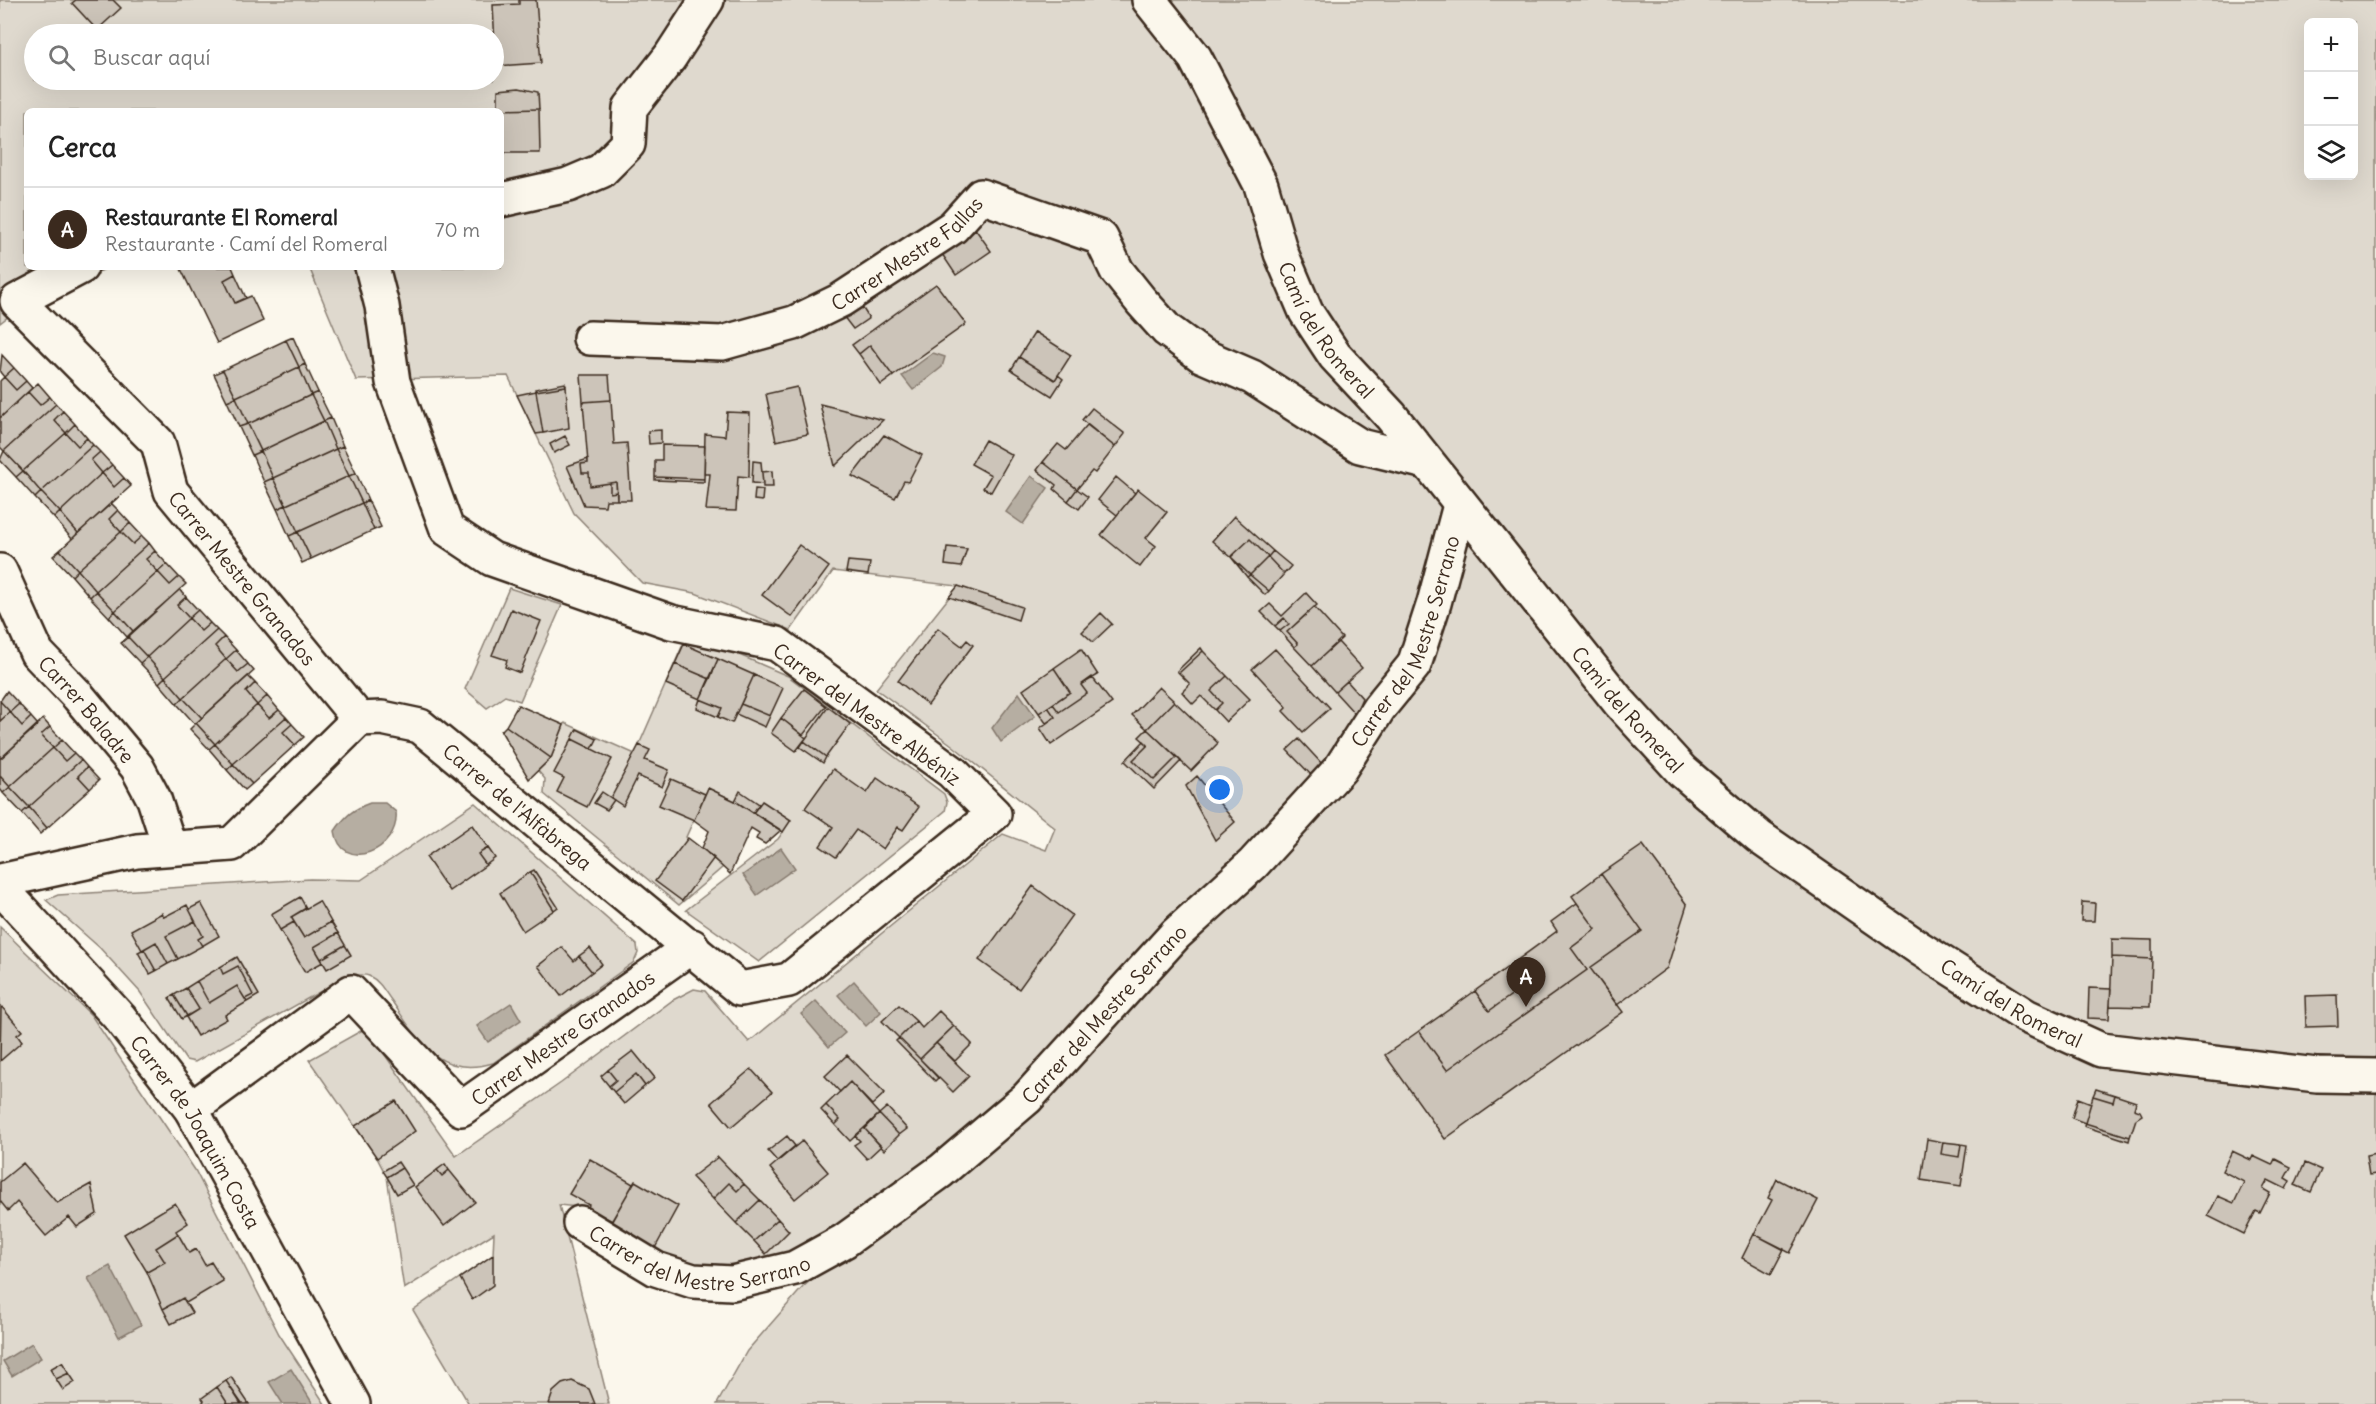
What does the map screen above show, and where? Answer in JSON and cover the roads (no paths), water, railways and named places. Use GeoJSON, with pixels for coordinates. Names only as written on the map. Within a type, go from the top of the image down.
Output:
{"type":"FeatureCollection","features":[{"type":"Feature","properties":{"kind":"street"},"geometry":{"type":"LineString","coordinates":[[504,199],[568,185],[602,171],[628,144],[630,108],[670,57],[707,0]]}},
{"type":"Feature","properties":{"kind":"street","name":"Camí del Romeral"},"geometry":{"type":"LineString","coordinates":[[1149,0],[1195,58],[1261,185],[1281,253],[1306,312],[1335,356],[1391,416],[1619,702],[1682,771],[1760,837],[1919,948],[2026,1016],[2101,1050],[2316,1075],[2376,1077]]}},
{"type":"Feature","properties":{"kind":"street","name":"Carrer Mestre Fallas"},"geometry":{"type":"LineString","coordinates":[[590,338],[722,343],[794,323],[841,300],[953,227],[981,196],[1101,238],[1117,271],[1141,301],[1167,330],[1200,356],[1252,377],[1360,446],[1426,462]]}},
{"type":"Feature","properties":{"kind":"street","name":"Carrer Mestre Granados"},"geometry":{"type":"LineString","coordinates":[[75,270],[17,301],[158,443],[171,491],[359,719]]}},
{"type":"Feature","properties":{"kind":"street","name":"Carrer del Mestre Albéniz"},"geometry":{"type":"LineString","coordinates":[[373,270],[382,306],[393,382],[447,529],[492,559],[671,622],[777,644],[952,772],[994,814]]}},
{"type":"Feature","properties":{"kind":"street","name":"Carrer del Mestre Serrano"},"geometry":{"type":"LineString","coordinates":[[580,1223],[656,1269],[693,1281],[732,1283],[795,1268],[844,1241],[940,1171],[1027,1098],[1176,934],[1253,864],[1340,769],[1379,708],[1414,665],[1434,603],[1460,505]]}},
{"type":"Feature","properties":{"kind":"street","name":"Carrer Baladre"},"geometry":{"type":"LineString","coordinates":[[0,571],[37,653],[78,696],[137,767],[154,799],[170,848]]}},
{"type":"Feature","properties":{"kind":"street","name":"Carrer de l'Alfàbrega"},"geometry":{"type":"LineString","coordinates":[[359,719],[382,718],[420,726],[692,946],[740,988],[789,980],[994,814]]}},
{"type":"Feature","properties":{"kind":"street"},"geometry":{"type":"LineString","coordinates":[[0,881],[137,851],[232,844],[359,719]]}},
{"type":"Feature","properties":{"kind":"street","name":"Carrer de Joaquim Costa"},"geometry":{"type":"LineString","coordinates":[[0,886],[120,1018],[191,1109],[353,1404]]}},
{"type":"Feature","properties":{"kind":"street","name":"Carrer Mestre Granados"},"geometry":{"type":"LineString","coordinates":[[191,1109],[351,992],[461,1109],[692,946]]}},
{"type":"Feature","properties":{"kind":"place","name":"Restaurante El Romeral"},"geometry":{"type":"Point","coordinates":[1526,1007]}}]}
